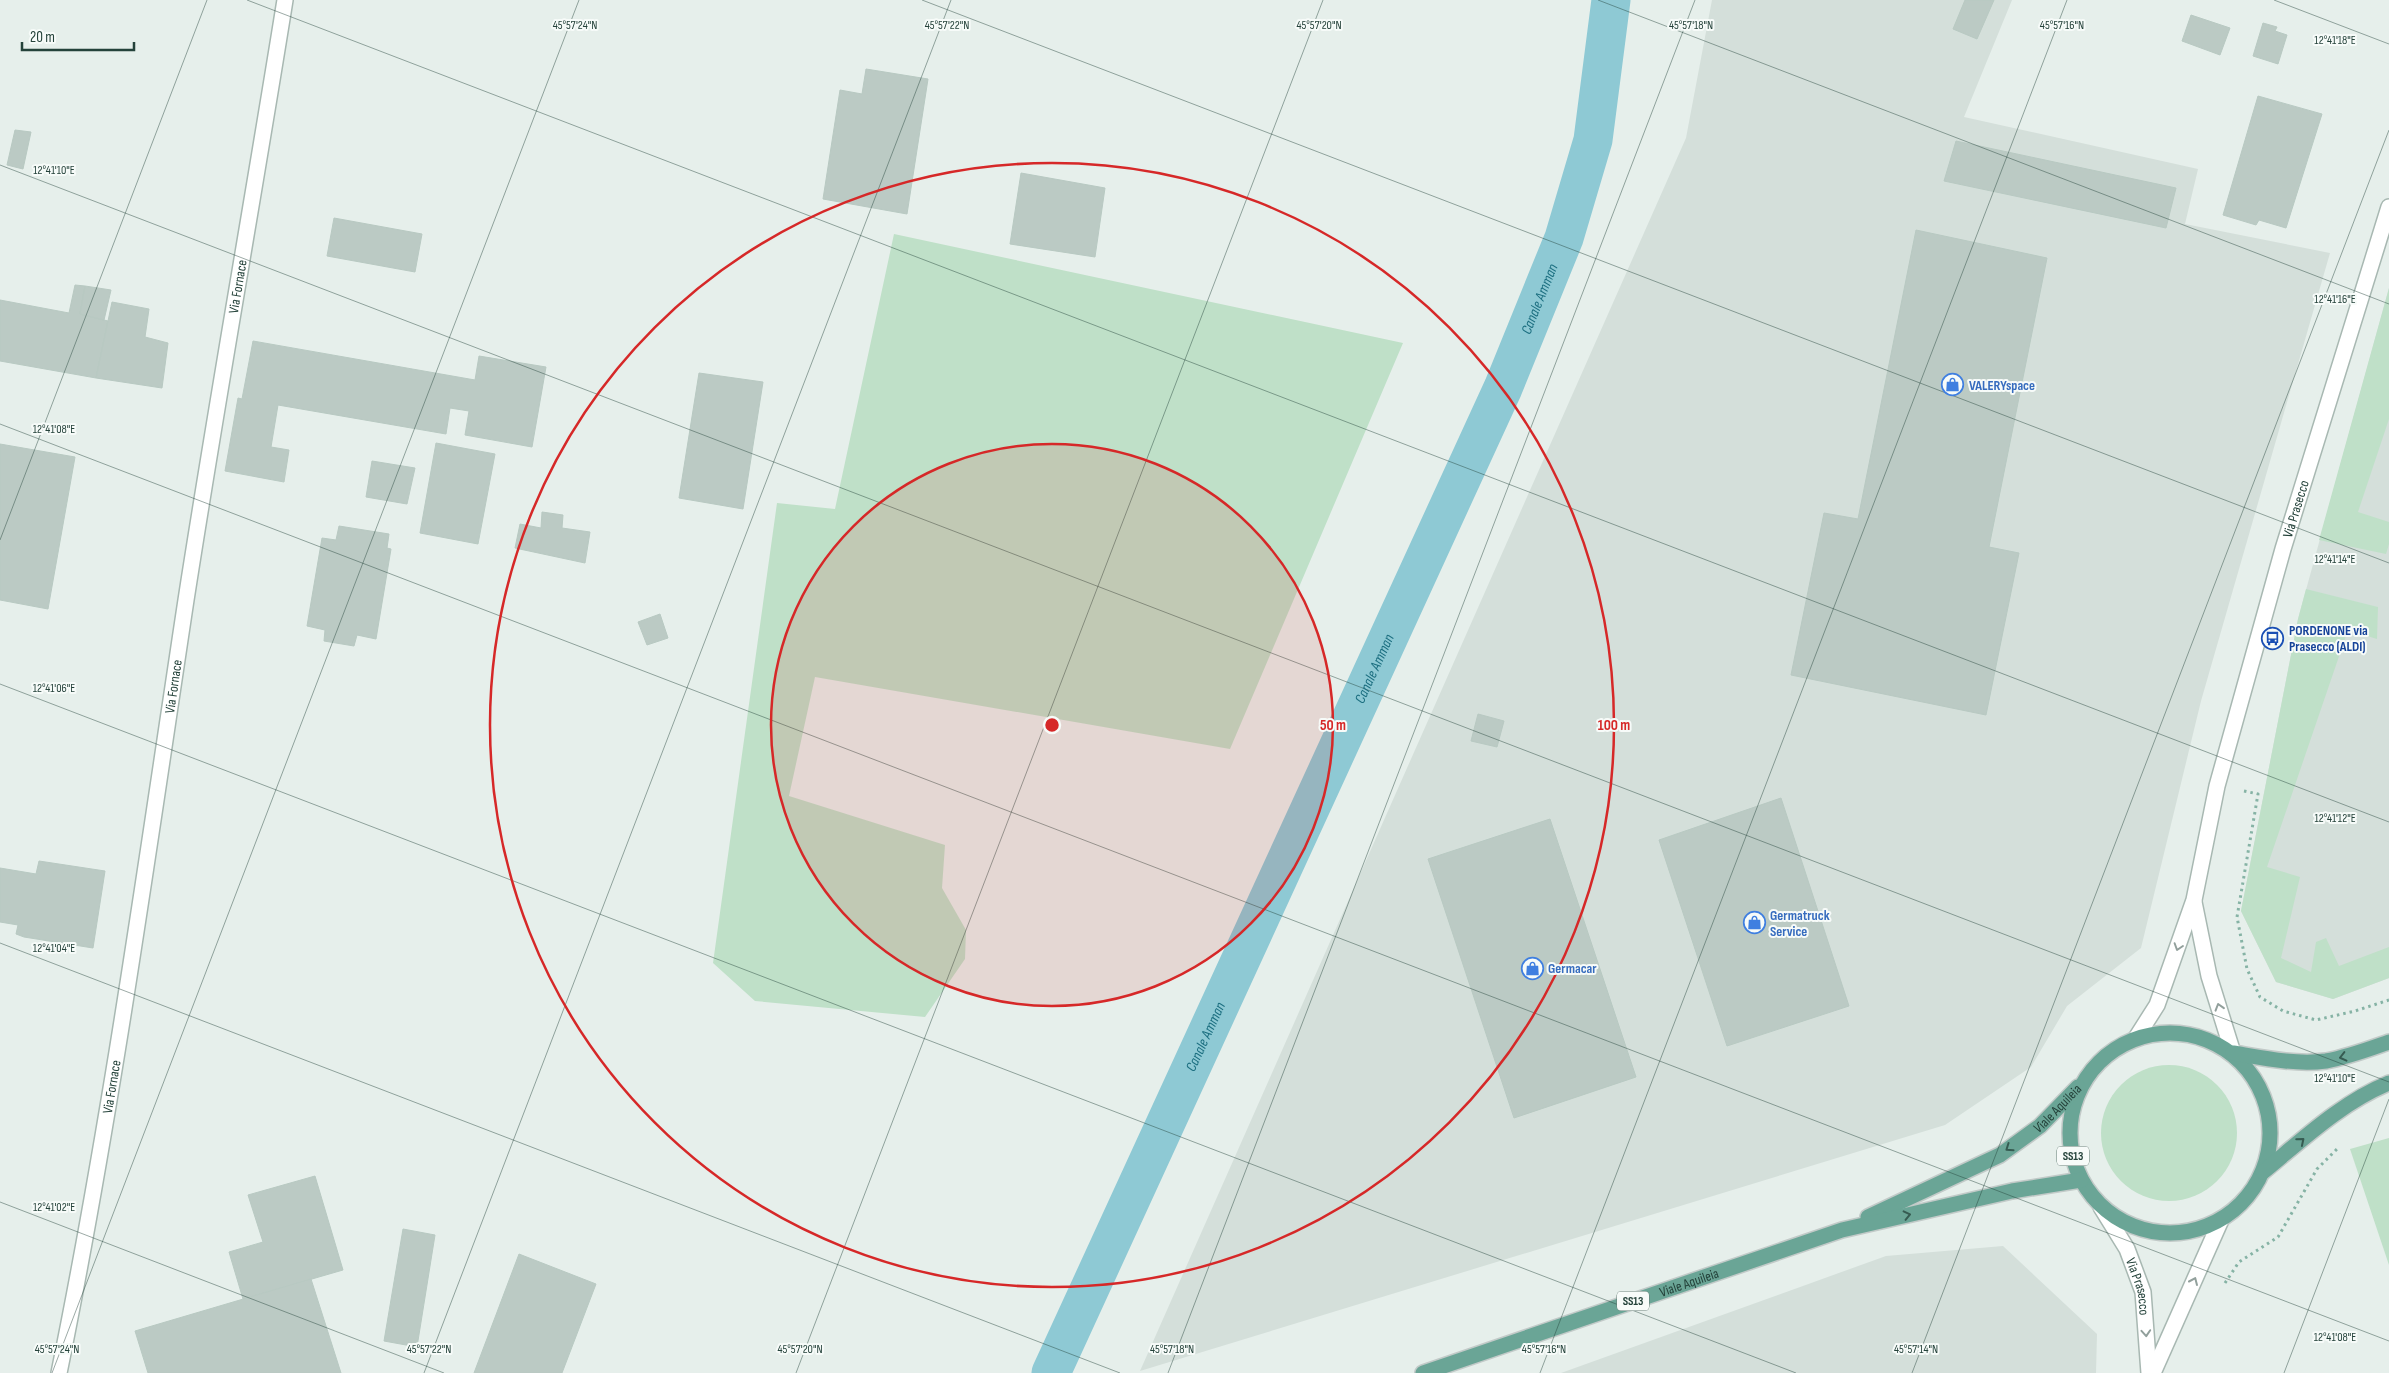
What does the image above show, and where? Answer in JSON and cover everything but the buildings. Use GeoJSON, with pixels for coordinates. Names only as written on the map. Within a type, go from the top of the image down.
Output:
{"type":"FeatureCollection","features":[{"type":"Feature","properties":{"kind":"main road","name":"Viale Aquileia"},"geometry":{"type":"LineString","coordinates":[[1842,1230],[2000,1155],[2040,1126],[2106,1055],[2136,1038],[2170,1031],[2204,1037],[2233,1053],[2256,1079],[2268,1109],[2271,1141],[2263,1172],[2246,1199],[2221,1220],[2191,1232],[2159,1233],[2129,1225],[2101,1207],[2081,1180],[2070,1147],[2071,1113],[2084,1080]]}},
{"type":"Feature","properties":{"kind":"main road","name":"Viale Aquileia"},"geometry":{"type":"LineString","coordinates":[[2233,1053],[2279,1060],[2325,1061],[2389,1042]]}},
{"type":"Feature","properties":{"kind":"main road","name":"Viale Aquileia"},"geometry":{"type":"LineString","coordinates":[[2263,1172],[2322,1124],[2374,1089],[2389,1083]]}},
{"type":"Feature","properties":{"kind":"main road","name":"Viale Aquileia"},"geometry":{"type":"LineString","coordinates":[[1423,1373],[1842,1230],[2012,1191],[2081,1180]]}},
{"type":"Feature","properties":{"kind":"street","name":"Via Fornace"},"geometry":{"type":"LineString","coordinates":[[59,1373],[82,1262],[133,957],[211,443],[246,248],[285,0]]}},
{"type":"Feature","properties":{"kind":"street","name":"Via Prasecco"},"geometry":{"type":"LineString","coordinates":[[2136,1038],[2157,1005],[2194,900],[2217,786],[2283,549],[2389,207]]}},
{"type":"Feature","properties":{"kind":"street","name":"Via Prasecco"},"geometry":{"type":"LineString","coordinates":[[2194,900],[2209,976],[2233,1053]]}},
{"type":"Feature","properties":{"kind":"street","name":"Via Prasecco"},"geometry":{"type":"LineString","coordinates":[[2101,1207],[2127,1249],[2143,1292],[2149,1373]]}},
{"type":"Feature","properties":{"kind":"street"},"geometry":{"type":"LineString","coordinates":[[2153,1373],[2221,1220]]}},
{"type":"Feature","properties":{"kind":"path"},"geometry":{"type":"LineString","coordinates":[[2217,786],[2258,794],[2237,917],[2247,969],[2260,997],[2283,1011],[2316,1020],[2355,1012],[2389,1000]]}},
{"type":"Feature","properties":{"kind":"path"},"geometry":{"type":"LineString","coordinates":[[2224,1286],[2239,1262],[2278,1237],[2317,1169],[2338,1148]]}},
{"type":"Feature","properties":{"kind":"shaded area"},"geometry":{"type":"Polygon","coordinates":[[[1712,0],[2012,0],[1964,117],[2198,169],[2185,224],[2330,253],[2201,701],[2141,948],[2067,1006],[2031,1067],[1945,1125],[1140,1371],[1686,138],[1712,0]]]}},
{"type":"Feature","properties":{"kind":"shaded area"},"geometry":{"type":"Polygon","coordinates":[[[2389,288],[2389,978],[2333,999],[2276,982],[2241,911],[2298,619],[2389,288]]]}},
{"type":"Feature","properties":{"kind":"shaded area"},"geometry":{"type":"Polygon","coordinates":[[[2003,1246],[2097,1334],[2096,1373],[1561,1373],[1886,1256],[2003,1246]]]}},
{"type":"Feature","properties":{"kind":"green space"},"geometry":{"type":"Polygon","coordinates":[[[894,234],[1403,343],[1230,749],[815,677],[789,796],[945,845],[942,888],[966,930],[965,959],[925,1017],[755,1001],[713,963],[777,503],[835,509],[894,234]]]}},
{"type":"Feature","properties":{"kind":"green space"},"geometry":{"type":"Polygon","coordinates":[[[2389,288],[2389,419],[2358,512],[2389,522],[2389,544],[2386,554],[2319,540],[2389,288]]]}},
{"type":"Feature","properties":{"kind":"green space"},"geometry":{"type":"Polygon","coordinates":[[[2306,589],[2378,607],[2377,639],[2348,630],[2267,867],[2300,877],[2281,958],[2311,972],[2316,942],[2326,938],[2339,966],[2389,947],[2389,978],[2333,999],[2276,982],[2241,911],[2298,619],[2306,589]]]}},
{"type":"Feature","properties":{"kind":"green space"},"geometry":{"type":"Polygon","coordinates":[[[2169,1065],[2195,1070],[2207,1076],[2217,1085],[2226,1095],[2232,1107],[2237,1133],[2232,1159],[2226,1171],[2217,1181],[2207,1190],[2195,1196],[2169,1201],[2143,1196],[2131,1190],[2121,1181],[2112,1171],[2106,1159],[2101,1133],[2106,1107],[2112,1095],[2121,1085],[2131,1076],[2143,1070],[2169,1065]]]}},
{"type":"Feature","properties":{"kind":"green space"},"geometry":{"type":"Polygon","coordinates":[[[2389,1138],[2389,1265],[2350,1149],[2389,1138]]]}},
{"type":"Feature","properties":{"kind":"waterway","name":"Canale Amman"},"geometry":{"type":"LineString","coordinates":[[1051,1373],[1503,388],[1564,238],[1593,140],[1611,0]]}},
{"type":"Feature","properties":{"kind":"place","name":"VALERYspace"},"geometry":{"type":"Point","coordinates":[1953,385]}},
{"type":"Feature","properties":{"kind":"place","name":"PORDENONE via Prasecco (ALDI)"},"geometry":{"type":"Point","coordinates":[2273,638]}},
{"type":"Feature","properties":{"kind":"place","name":"Germatruck Service"},"geometry":{"type":"Point","coordinates":[1754,923]}},
{"type":"Feature","properties":{"kind":"place","name":"Germacar"},"geometry":{"type":"Point","coordinates":[1532,968]}}]}
